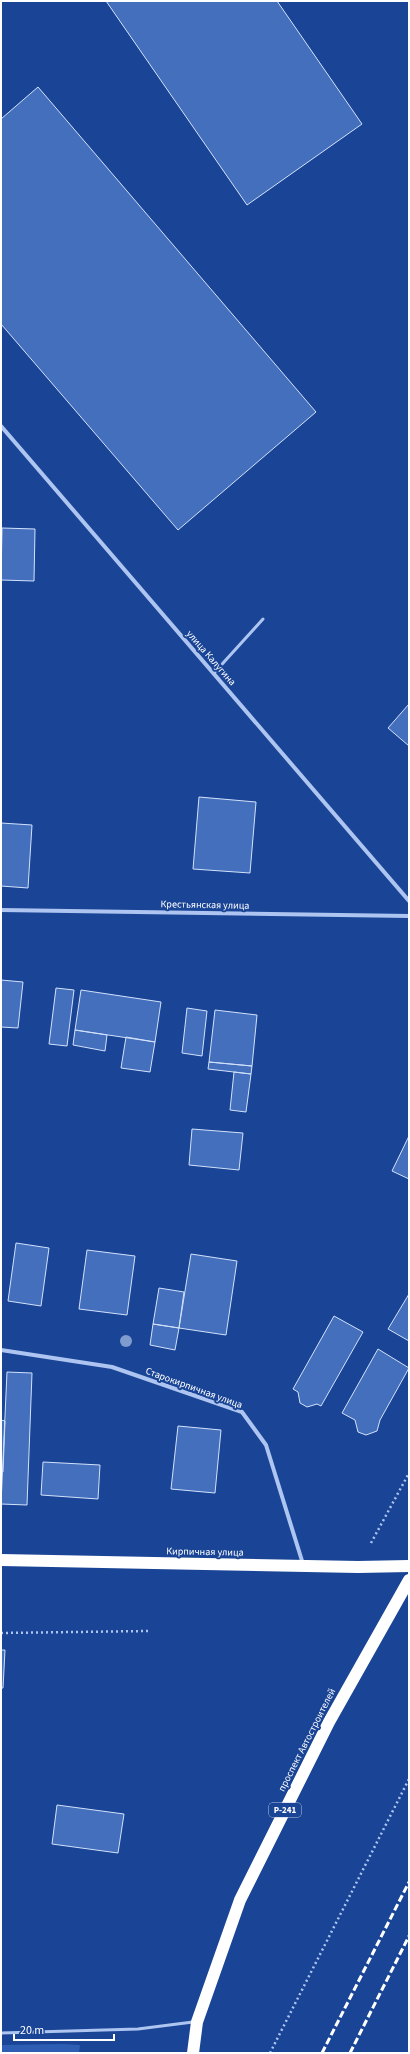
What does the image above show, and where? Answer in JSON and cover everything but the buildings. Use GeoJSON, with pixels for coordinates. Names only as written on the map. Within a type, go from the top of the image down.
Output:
{"type":"FeatureCollection","features":[{"type":"Feature","properties":{"kind":"highway","name":"Кирпичная улица"},"geometry":{"type":"LineString","coordinates":[[1,1560],[358,1567],[409,1566]]}},
{"type":"Feature","properties":{"kind":"highway","name":"проспект Автостроителей"},"geometry":{"type":"LineString","coordinates":[[194,2053],[197,2022],[240,1900],[329,1722],[409,1580]]}},
{"type":"Feature","properties":{"kind":"street","name":"улица Калугина"},"geometry":{"type":"LineString","coordinates":[[1,426],[409,901]]}},
{"type":"Feature","properties":{"kind":"street","name":"Крестьянская улица"},"geometry":{"type":"LineString","coordinates":[[1,910],[409,916]]}},
{"type":"Feature","properties":{"kind":"street","name":"Старокирпичная улица"},"geometry":{"type":"LineString","coordinates":[[1,1350],[112,1367],[242,1412],[266,1445],[304,1566]]}},
{"type":"Feature","properties":{"kind":"lane"},"geometry":{"type":"LineString","coordinates":[[214,673],[263,618]]}},
{"type":"Feature","properties":{"kind":"lane"},"geometry":{"type":"LineString","coordinates":[[1,2033],[138,2029],[197,2022]]}},
{"type":"Feature","properties":{"kind":"path"},"geometry":{"type":"LineString","coordinates":[[358,1567],[409,1473]]}},
{"type":"Feature","properties":{"kind":"path"},"geometry":{"type":"LineString","coordinates":[[1,1633],[148,1630]]}},
{"type":"Feature","properties":{"kind":"path"},"geometry":{"type":"LineString","coordinates":[[270,2053],[409,1779]]}},
{"type":"Feature","properties":{"kind":"shaded area"},"geometry":{"type":"Polygon","coordinates":[[[1,2045],[80,2045],[79,2053],[1,2053],[1,2045]]]}},
{"type":"Feature","properties":{"kind":"railway"},"geometry":{"type":"LineString","coordinates":[[322,2053],[409,1882]]}},
{"type":"Feature","properties":{"kind":"railway"},"geometry":{"type":"LineString","coordinates":[[350,2053],[409,1936]]}}]}
